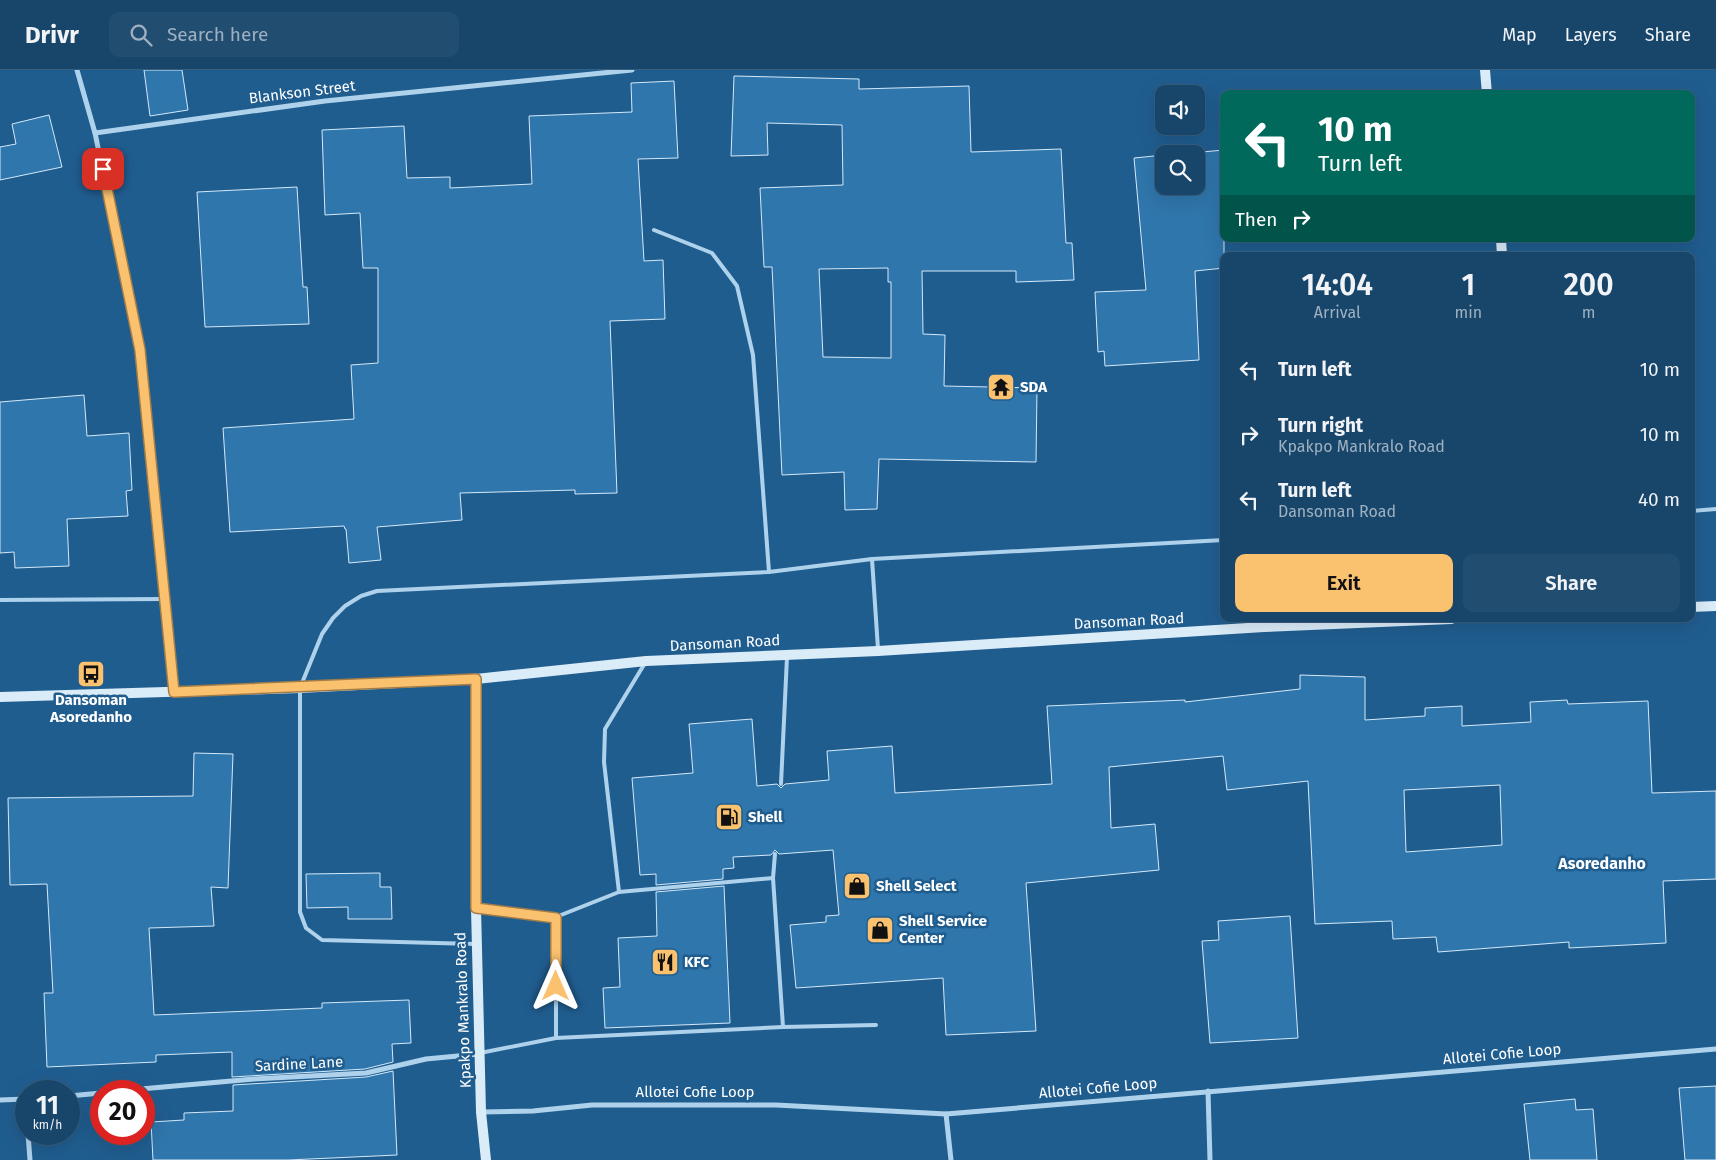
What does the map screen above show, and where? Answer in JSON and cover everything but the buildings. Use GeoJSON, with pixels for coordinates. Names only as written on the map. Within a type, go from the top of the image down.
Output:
{"type":"FeatureCollection","features":[{"type":"Feature","properties":{"kind":"main road"},"geometry":{"type":"LineString","coordinates":[[1485,70],[1487,90]]}},
{"type":"Feature","properties":{"kind":"main road"},"geometry":{"type":"LineString","coordinates":[[1695,607],[1716,606]]}},
{"type":"Feature","properties":{"kind":"main road","name":"Dansoman Road"},"geometry":{"type":"LineString","coordinates":[[0,697],[300,688],[476,679],[646,661],[878,650],[1264,623],[1311,622]]}},
{"type":"Feature","properties":{"kind":"main road","name":"Kpakpo Mankralo Road"},"geometry":{"type":"LineString","coordinates":[[476,679],[476,944],[481,1112],[486,1160]]}},
{"type":"Feature","properties":{"kind":"street"},"geometry":{"type":"LineString","coordinates":[[77,70],[95,133],[140,350],[174,692]]}},
{"type":"Feature","properties":{"kind":"street","name":"Blankson Street"},"geometry":{"type":"LineString","coordinates":[[95,133],[325,101],[632,70]]}},
{"type":"Feature","properties":{"kind":"street","name":"Allotei Cofie Loop"},"geometry":{"type":"LineString","coordinates":[[481,1112],[533,1111],[592,1105],[776,1105],[946,1114],[1716,1049]]}},
{"type":"Feature","properties":{"kind":"street","name":"Sardine Lane"},"geometry":{"type":"LineString","coordinates":[[155,1088],[254,1079],[366,1073],[426,1059],[480,1054]]}},
{"type":"Feature","properties":{"kind":"street"},"geometry":{"type":"LineString","coordinates":[[1208,1091],[1210,1160]]}},
{"type":"Feature","properties":{"kind":"street"},"geometry":{"type":"LineString","coordinates":[[0,1100],[15,1099]]}},
{"type":"Feature","properties":{"kind":"street"},"geometry":{"type":"LineString","coordinates":[[946,1114],[951,1160]]}},
{"type":"Feature","properties":{"kind":"street"},"geometry":{"type":"LineString","coordinates":[[29,1145],[30,1160]]}},
{"type":"Feature","properties":{"kind":"lane"},"geometry":{"type":"LineString","coordinates":[[654,230],[712,254],[737,286],[753,355],[769,572]]}},
{"type":"Feature","properties":{"kind":"lane"},"geometry":{"type":"LineString","coordinates":[[1695,510],[1716,510]]}},
{"type":"Feature","properties":{"kind":"lane"},"geometry":{"type":"LineString","coordinates":[[476,944],[322,940],[306,928],[300,912],[300,688],[322,634],[333,618],[345,606],[361,596],[377,591],[769,572],[872,559],[1220,540]]}},
{"type":"Feature","properties":{"kind":"lane"},"geometry":{"type":"LineString","coordinates":[[872,559],[878,650]]}},
{"type":"Feature","properties":{"kind":"lane"},"geometry":{"type":"LineString","coordinates":[[0,600],[165,599]]}},
{"type":"Feature","properties":{"kind":"lane"},"geometry":{"type":"LineString","coordinates":[[780,784],[787,655]]}},
{"type":"Feature","properties":{"kind":"lane"},"geometry":{"type":"LineString","coordinates":[[619,892],[604,762],[605,728],[646,661]]}},
{"type":"Feature","properties":{"kind":"lane"},"geometry":{"type":"LineString","coordinates":[[775,854],[773,878],[784,1027]]}},
{"type":"Feature","properties":{"kind":"lane"},"geometry":{"type":"LineString","coordinates":[[476,908],[556,918],[619,892],[773,878]]}},
{"type":"Feature","properties":{"kind":"lane"},"geometry":{"type":"LineString","coordinates":[[556,918],[556,1038]]}},
{"type":"Feature","properties":{"kind":"lane"},"geometry":{"type":"LineString","coordinates":[[480,1054],[556,1038],[784,1027],[876,1025]]}},
{"type":"Feature","properties":{"kind":"place","name":"SDA"},"geometry":{"type":"Point","coordinates":[1001,387]}},
{"type":"Feature","properties":{"kind":"place","name":"Dansoman Asoredanho"},"geometry":{"type":"Point","coordinates":[91,674]}},
{"type":"Feature","properties":{"kind":"place","name":"Shell"},"geometry":{"type":"Point","coordinates":[729,817]}},
{"type":"Feature","properties":{"kind":"place","name":"Shell Select"},"geometry":{"type":"Point","coordinates":[857,886]}},
{"type":"Feature","properties":{"kind":"place","name":"Shell Service Center"},"geometry":{"type":"Point","coordinates":[880,930]}},
{"type":"Feature","properties":{"kind":"place","name":"KFC"},"geometry":{"type":"Point","coordinates":[665,962]}},
{"type":"Feature","properties":{"kind":"district","name":"Asoredanho"},"geometry":{"type":"Point","coordinates":[1602,863]}},
{"type":"Feature","properties":{"kind":"route"},"geometry":{"type":"LineString","coordinates":[[103,169],[140,350],[174,692],[476,679],[476,908],[556,918],[556,986]]}}]}
